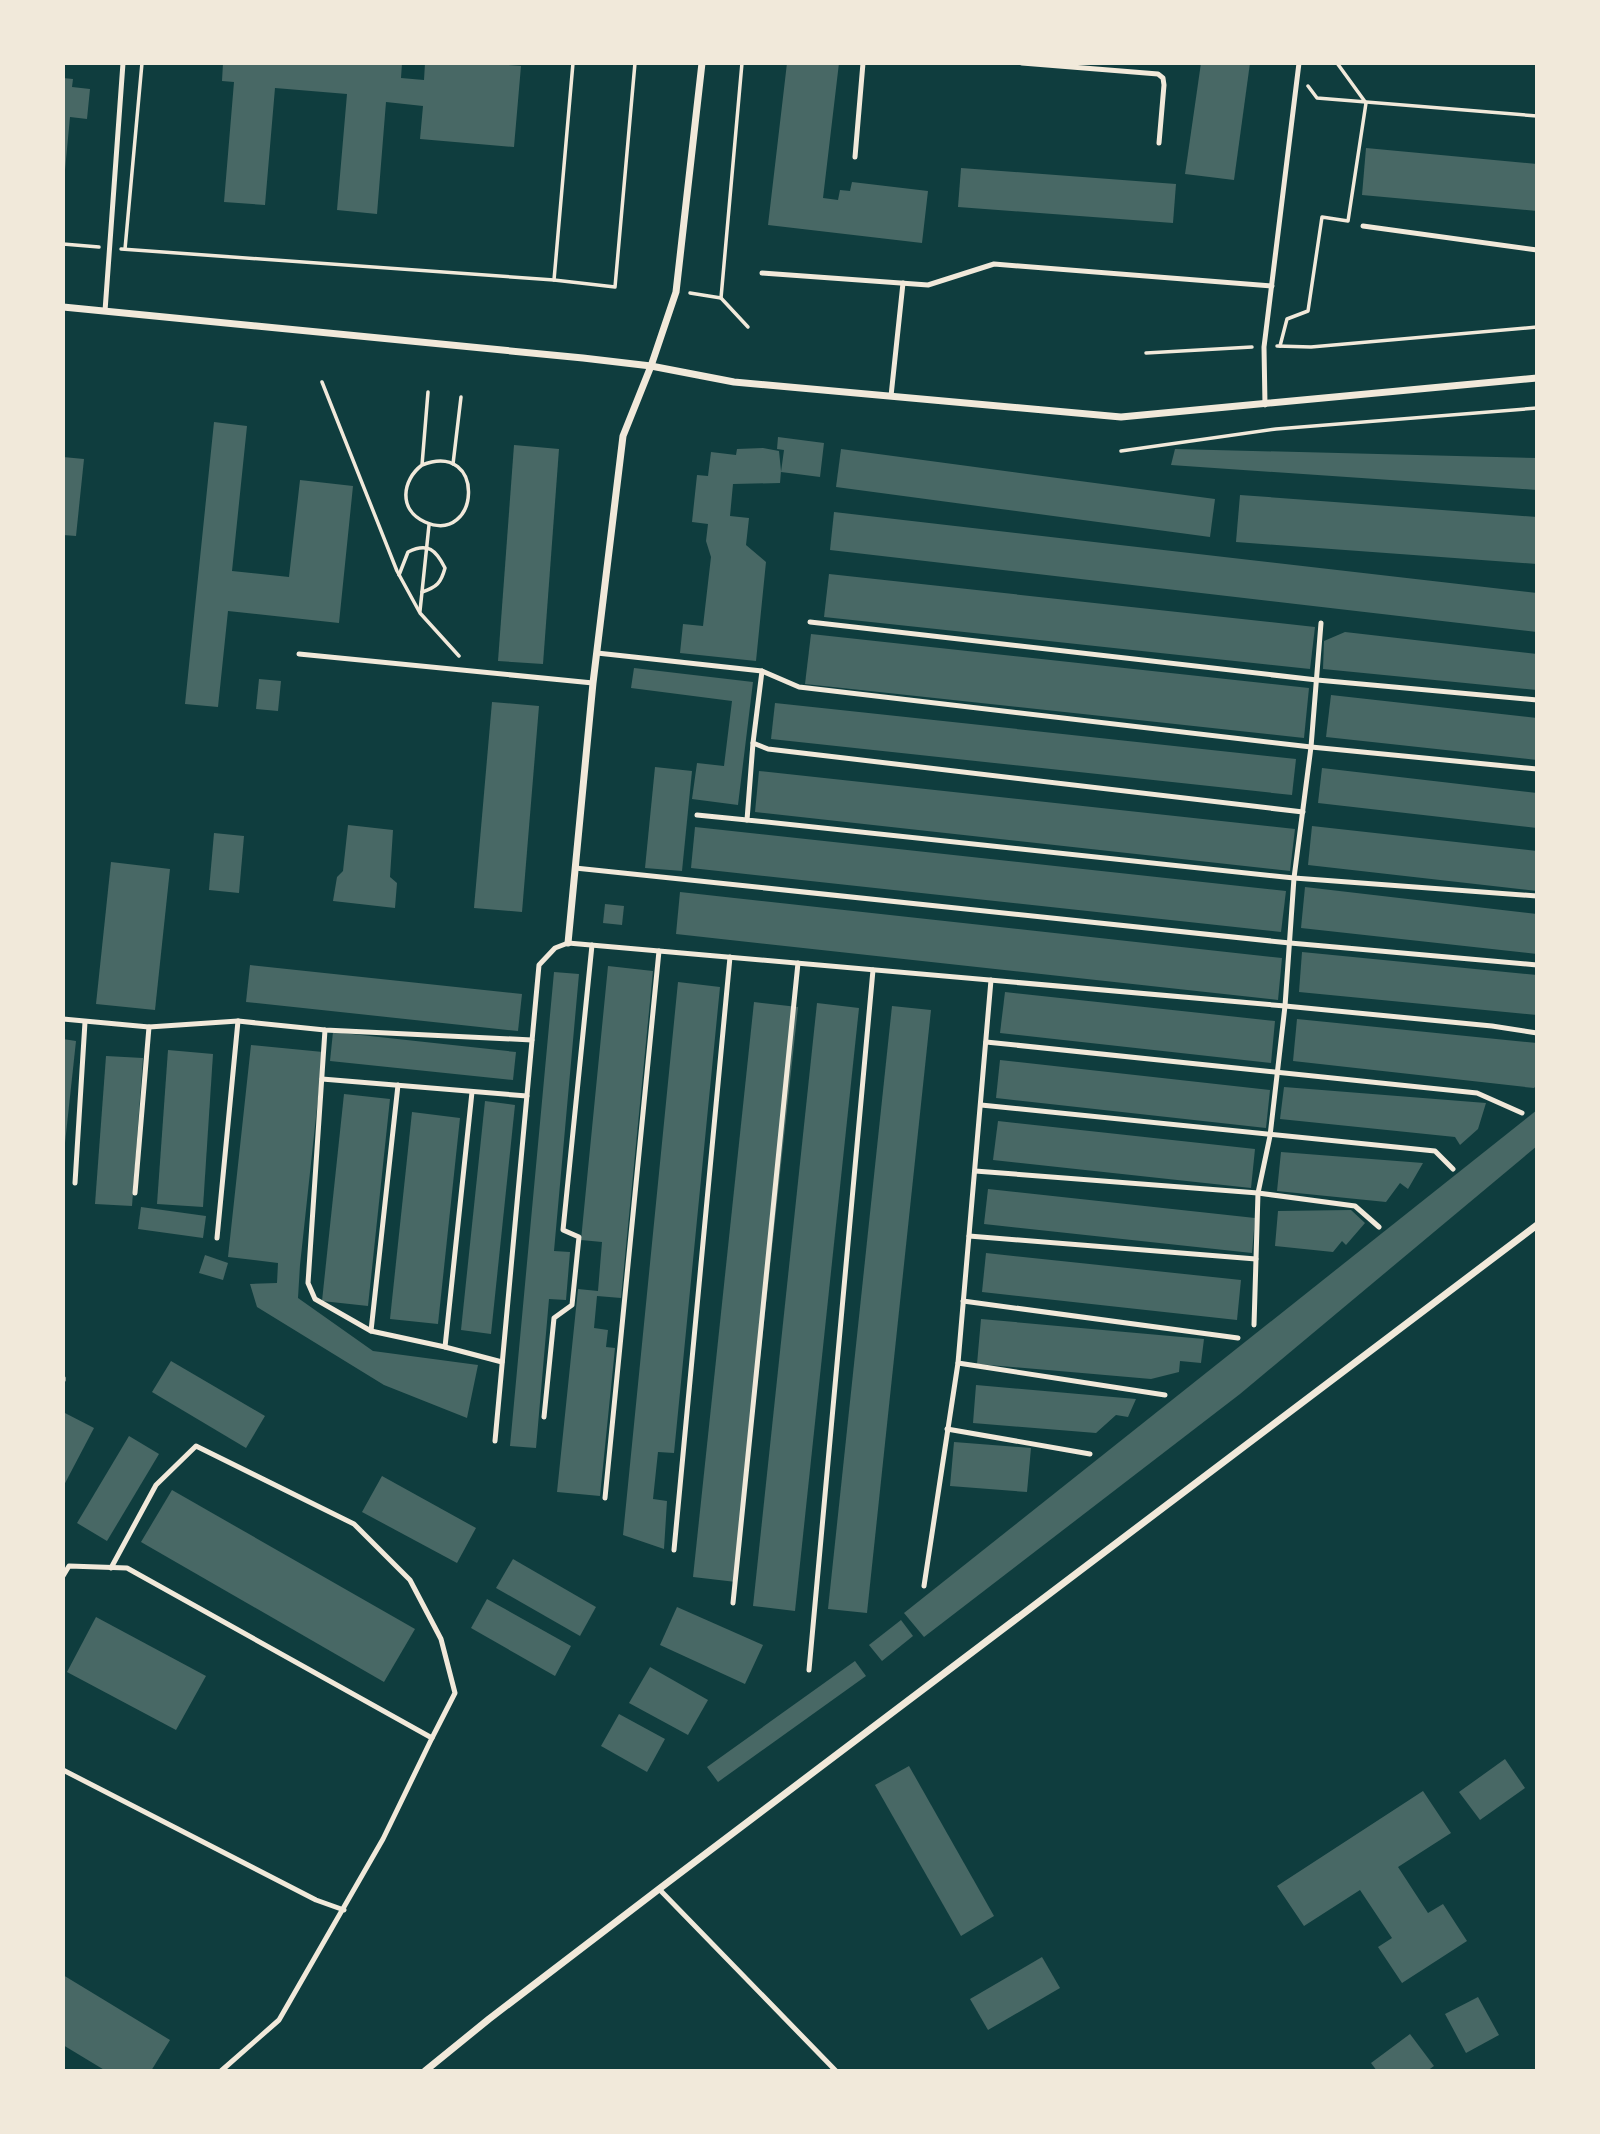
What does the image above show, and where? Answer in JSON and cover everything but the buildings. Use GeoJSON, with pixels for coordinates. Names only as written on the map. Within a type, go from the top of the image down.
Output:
{"type":"FeatureCollection","features":[{"type":"Feature","properties":{"kind":"street"},"geometry":{"type":"LineString","coordinates":[[568,943],[593,683],[623,436],[676,292],[702,63]]}},
{"type":"Feature","properties":{"kind":"street"},"geometry":{"type":"LineString","coordinates":[[63,307],[651,366],[734,382],[1121,417],[1537,378]]}},
{"type":"Feature","properties":{"kind":"street"},"geometry":{"type":"LineString","coordinates":[[425,2071],[659,1889],[1537,1225]]}},
{"type":"Feature","properties":{"kind":"lane"},"geometry":{"type":"LineString","coordinates":[[105,311],[123,63]]}},
{"type":"Feature","properties":{"kind":"lane"},"geometry":{"type":"LineString","coordinates":[[855,157],[863,63]]}},
{"type":"Feature","properties":{"kind":"lane"},"geometry":{"type":"LineString","coordinates":[[1022,63],[1158,74],[1163,78],[1164,85],[1159,143]]}},
{"type":"Feature","properties":{"kind":"lane"},"geometry":{"type":"LineString","coordinates":[[1265,405],[1264,347],[1299,63]]}},
{"type":"Feature","properties":{"kind":"lane"},"geometry":{"type":"LineString","coordinates":[[1363,226],[1537,250]]}},
{"type":"Feature","properties":{"kind":"lane"},"geometry":{"type":"LineString","coordinates":[[762,274],[928,285],[994,264],[1272,286]]}},
{"type":"Feature","properties":{"kind":"lane"},"geometry":{"type":"LineString","coordinates":[[891,396],[903,283]]}},
{"type":"Feature","properties":{"kind":"lane"},"geometry":{"type":"LineString","coordinates":[[810,622],[1317,680],[1537,700]]}},
{"type":"Feature","properties":{"kind":"lane"},"geometry":{"type":"LineString","coordinates":[[1254,1325],[1258,1194],[1270,1136],[1285,1006],[1294,878],[1311,747],[1321,623]]}},
{"type":"Feature","properties":{"kind":"lane"},"geometry":{"type":"LineString","coordinates":[[597,653],[762,671],[799,687],[1311,747],[1537,769]]}},
{"type":"Feature","properties":{"kind":"lane"},"geometry":{"type":"LineString","coordinates":[[299,654],[593,683]]}},
{"type":"Feature","properties":{"kind":"lane"},"geometry":{"type":"LineString","coordinates":[[747,820],[762,671]]}},
{"type":"Feature","properties":{"kind":"lane"},"geometry":{"type":"LineString","coordinates":[[753,743],[768,749],[1303,812]]}},
{"type":"Feature","properties":{"kind":"lane"},"geometry":{"type":"LineString","coordinates":[[697,815],[1294,878],[1537,897]]}},
{"type":"Feature","properties":{"kind":"lane"},"geometry":{"type":"LineString","coordinates":[[575,868],[1290,943],[1537,965]]}},
{"type":"Feature","properties":{"kind":"lane"},"geometry":{"type":"LineString","coordinates":[[495,1441],[539,965],[555,948],[568,943],[730,957],[1285,1006],[1492,1026],[1537,1033]]}},
{"type":"Feature","properties":{"kind":"lane"},"geometry":{"type":"LineString","coordinates":[[544,1416],[554,1318],[572,1305],[579,1237],[563,1230],[592,946]]}},
{"type":"Feature","properties":{"kind":"lane"},"geometry":{"type":"LineString","coordinates":[[605,1498],[659,951]]}},
{"type":"Feature","properties":{"kind":"lane"},"geometry":{"type":"LineString","coordinates":[[674,1550],[730,957]]}},
{"type":"Feature","properties":{"kind":"lane"},"geometry":{"type":"LineString","coordinates":[[733,1603],[798,963]]}},
{"type":"Feature","properties":{"kind":"lane"},"geometry":{"type":"LineString","coordinates":[[809,1670],[873,970]]}},
{"type":"Feature","properties":{"kind":"lane"},"geometry":{"type":"LineString","coordinates":[[924,1586],[958,1363],[991,980]]}},
{"type":"Feature","properties":{"kind":"lane"},"geometry":{"type":"LineString","coordinates":[[63,1020],[149,1027],[238,1021],[325,1030],[532,1040]]}},
{"type":"Feature","properties":{"kind":"lane"},"geometry":{"type":"LineString","coordinates":[[217,1238],[238,1021]]}},
{"type":"Feature","properties":{"kind":"lane"},"geometry":{"type":"LineString","coordinates":[[75,1183],[85,1022]]}},
{"type":"Feature","properties":{"kind":"lane"},"geometry":{"type":"LineString","coordinates":[[135,1193],[149,1027]]}},
{"type":"Feature","properties":{"kind":"lane"},"geometry":{"type":"LineString","coordinates":[[325,1030],[308,1283],[314,1299],[371,1331],[502,1362]]}},
{"type":"Feature","properties":{"kind":"lane"},"geometry":{"type":"LineString","coordinates":[[986,1042],[1477,1093],[1522,1113]]}},
{"type":"Feature","properties":{"kind":"lane"},"geometry":{"type":"LineString","coordinates":[[321,1079],[527,1097]]}},
{"type":"Feature","properties":{"kind":"lane"},"geometry":{"type":"LineString","coordinates":[[371,1331],[398,1085]]}},
{"type":"Feature","properties":{"kind":"lane"},"geometry":{"type":"LineString","coordinates":[[445,1347],[472,1092]]}},
{"type":"Feature","properties":{"kind":"lane"},"geometry":{"type":"LineString","coordinates":[[981,1104],[1435,1151],[1453,1169]]}},
{"type":"Feature","properties":{"kind":"lane"},"geometry":{"type":"LineString","coordinates":[[975,1171],[1258,1194],[1355,1206],[1379,1227]]}},
{"type":"Feature","properties":{"kind":"lane"},"geometry":{"type":"LineString","coordinates":[[969,1236],[1256,1259]]}},
{"type":"Feature","properties":{"kind":"lane"},"geometry":{"type":"LineString","coordinates":[[963,1301],[1238,1338]]}},
{"type":"Feature","properties":{"kind":"lane"},"geometry":{"type":"LineString","coordinates":[[958,1363],[1165,1395]]}},
{"type":"Feature","properties":{"kind":"lane"},"geometry":{"type":"LineString","coordinates":[[947,1429],[1090,1454]]}},
{"type":"Feature","properties":{"kind":"lane"},"geometry":{"type":"LineString","coordinates":[[111,1567],[156,1485],[196,1446],[354,1524],[410,1580],[441,1639],[455,1693],[383,1839],[279,2020],[221,2071]]}},
{"type":"Feature","properties":{"kind":"lane"},"geometry":{"type":"LineString","coordinates":[[63,1576],[69,1566],[127,1568],[432,1738]]}},
{"type":"Feature","properties":{"kind":"lane"},"geometry":{"type":"LineString","coordinates":[[63,1770],[316,1900],[344,1910]]}},
{"type":"Feature","properties":{"kind":"lane"},"geometry":{"type":"LineString","coordinates":[[659,1889],[836,2071]]}},
{"type":"Feature","properties":{"kind":"path"},"geometry":{"type":"LineString","coordinates":[[125,249],[142,63]]}},
{"type":"Feature","properties":{"kind":"path"},"geometry":{"type":"LineString","coordinates":[[554,280],[573,63]]}},
{"type":"Feature","properties":{"kind":"path"},"geometry":{"type":"LineString","coordinates":[[63,244],[554,280],[615,288],[635,63]]}},
{"type":"Feature","properties":{"kind":"path"},"geometry":{"type":"LineString","coordinates":[[721,298],[742,63]]}},
{"type":"Feature","properties":{"kind":"path"},"geometry":{"type":"LineString","coordinates":[[1280,346],[1287,318],[1308,311],[1322,217],[1348,221],[1366,103],[1337,63]]}},
{"type":"Feature","properties":{"kind":"path"},"geometry":{"type":"LineString","coordinates":[[1309,75],[1308,86],[1317,99],[1537,116]]}},
{"type":"Feature","properties":{"kind":"path"},"geometry":{"type":"LineString","coordinates":[[689,293],[721,298],[748,327]]}},
{"type":"Feature","properties":{"kind":"path"},"geometry":{"type":"LineString","coordinates":[[1146,353],[1280,346],[1311,347],[1537,327]]}},
{"type":"Feature","properties":{"kind":"path"},"geometry":{"type":"LineString","coordinates":[[322,382],[399,575],[420,613],[473,671]]}},
{"type":"Feature","properties":{"kind":"path"},"geometry":{"type":"LineString","coordinates":[[422,465],[428,392]]}},
{"type":"Feature","properties":{"kind":"path"},"geometry":{"type":"LineString","coordinates":[[453,464],[461,397]]}},
{"type":"Feature","properties":{"kind":"path"},"geometry":{"type":"LineString","coordinates":[[1121,451],[1276,429],[1537,408]]}},
{"type":"Feature","properties":{"kind":"path"},"geometry":{"type":"LineString","coordinates":[[432,461],[453,464],[468,480],[469,500],[465,510],[450,523],[440,525],[419,519],[411,512],[405,491],[414,471],[432,461]]}},
{"type":"Feature","properties":{"kind":"path"},"geometry":{"type":"LineString","coordinates":[[420,613],[429,524]]}},
{"type":"Feature","properties":{"kind":"path"},"geometry":{"type":"LineString","coordinates":[[399,575],[408,552],[417,547],[437,553],[445,568],[442,580],[435,588],[422,592]]}}]}
